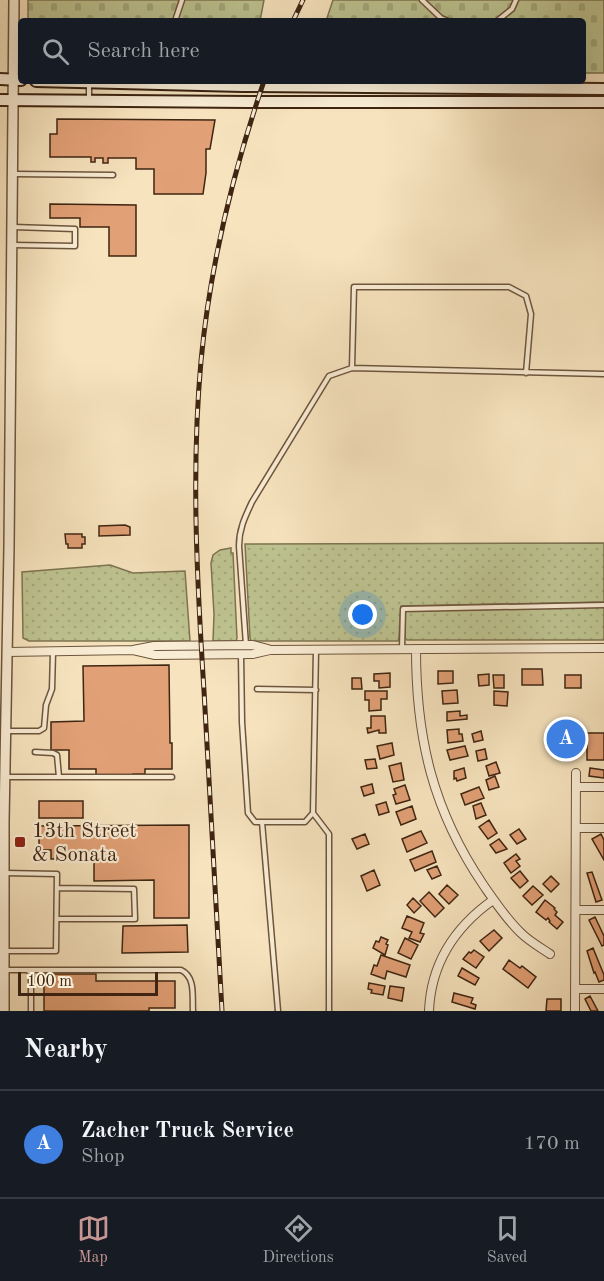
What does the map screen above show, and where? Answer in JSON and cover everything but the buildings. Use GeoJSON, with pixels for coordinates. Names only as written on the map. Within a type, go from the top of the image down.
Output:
{"type":"FeatureCollection","features":[{"type":"Feature","properties":{"kind":"main road"},"geometry":{"type":"LineString","coordinates":[[0,79],[17,80]]}},
{"type":"Feature","properties":{"kind":"main road"},"geometry":{"type":"LineString","coordinates":[[283,84],[604,89]]}},
{"type":"Feature","properties":{"kind":"main road"},"geometry":{"type":"LineString","coordinates":[[0,100],[604,102]]}},
{"type":"Feature","properties":{"kind":"street"},"geometry":{"type":"LineString","coordinates":[[4,1011],[2,821],[6,731],[3,709],[7,652],[4,585],[14,100],[17,80],[14,0]]}},
{"type":"Feature","properties":{"kind":"street"},"geometry":{"type":"LineString","coordinates":[[7,652],[133,650],[154,645],[246,645],[270,650]]}},
{"type":"Feature","properties":{"kind":"street"},"geometry":{"type":"LineString","coordinates":[[133,650],[155,655],[244,655],[270,650],[604,648]]}},
{"type":"Feature","properties":{"kind":"street"},"geometry":{"type":"LineString","coordinates":[[416,649],[416,690],[426,756],[441,808],[465,859],[493,900],[521,933],[550,954]]}},
{"type":"Feature","properties":{"kind":"street"},"geometry":{"type":"LineString","coordinates":[[575,1011],[576,773]]}},
{"type":"Feature","properties":{"kind":"street"},"geometry":{"type":"LineString","coordinates":[[576,787],[604,787]]}},
{"type":"Feature","properties":{"kind":"street"},"geometry":{"type":"LineString","coordinates":[[576,828],[604,828]]}},
{"type":"Feature","properties":{"kind":"street"},"geometry":{"type":"LineString","coordinates":[[429,1011],[429,998],[438,967],[453,936],[474,914],[493,900]]}},
{"type":"Feature","properties":{"kind":"street"},"geometry":{"type":"LineString","coordinates":[[576,910],[604,910]]}},
{"type":"Feature","properties":{"kind":"street"},"geometry":{"type":"LineString","coordinates":[[575,989],[604,989]]}},
{"type":"Feature","properties":{"kind":"lane"},"geometry":{"type":"LineString","coordinates":[[176,18],[182,0]]}},
{"type":"Feature","properties":{"kind":"lane"},"geometry":{"type":"LineString","coordinates":[[422,0],[441,18]]}},
{"type":"Feature","properties":{"kind":"lane"},"geometry":{"type":"LineString","coordinates":[[501,18],[512,9],[516,0]]}},
{"type":"Feature","properties":{"kind":"lane"},"geometry":{"type":"LineString","coordinates":[[89,84],[89,100]]}},
{"type":"Feature","properties":{"kind":"lane"},"geometry":{"type":"LineString","coordinates":[[13,174],[112,175]]}},
{"type":"Feature","properties":{"kind":"lane"},"geometry":{"type":"LineString","coordinates":[[12,227],[75,228],[75,246],[12,245]]}},
{"type":"Feature","properties":{"kind":"lane"},"geometry":{"type":"LineString","coordinates":[[352,368],[354,286],[509,286],[525,296],[531,314],[526,373]]}},
{"type":"Feature","properties":{"kind":"lane"},"geometry":{"type":"LineString","coordinates":[[313,813],[305,822],[255,822],[248,813],[242,722],[246,645],[239,534],[252,502],[329,376],[352,368],[604,374]]}},
{"type":"Feature","properties":{"kind":"lane"},"geometry":{"type":"LineString","coordinates":[[402,649],[403,609],[604,604]]}},
{"type":"Feature","properties":{"kind":"lane"},"geometry":{"type":"LineString","coordinates":[[316,650],[313,813],[329,834],[329,1011]]}},
{"type":"Feature","properties":{"kind":"lane"},"geometry":{"type":"LineString","coordinates":[[6,731],[39,731],[44,728],[46,705],[52,689],[52,651]]}},
{"type":"Feature","properties":{"kind":"lane"},"geometry":{"type":"LineString","coordinates":[[256,689],[316,690]]}},
{"type":"Feature","properties":{"kind":"lane"},"geometry":{"type":"LineString","coordinates":[[35,752],[57,755],[59,777]]}},
{"type":"Feature","properties":{"kind":"lane"},"geometry":{"type":"LineString","coordinates":[[5,777],[172,777]]}},
{"type":"Feature","properties":{"kind":"lane"},"geometry":{"type":"LineString","coordinates":[[262,822],[278,1011]]}},
{"type":"Feature","properties":{"kind":"lane"},"geometry":{"type":"LineString","coordinates":[[4,873],[57,874],[56,951],[4,951]]}},
{"type":"Feature","properties":{"kind":"lane"},"geometry":{"type":"LineString","coordinates":[[57,888],[135,889],[135,919],[57,919]]}},
{"type":"Feature","properties":{"kind":"lane"},"geometry":{"type":"LineString","coordinates":[[4,970],[181,970],[191,978],[193,1011]]}},
{"type":"Feature","properties":{"kind":"lane"},"geometry":{"type":"LineString","coordinates":[[28,970],[31,974],[31,1011]]}},
{"type":"Feature","properties":{"kind":"green space"},"geometry":{"type":"Polygon","coordinates":[[[28,0],[264,0],[261,18],[28,18],[28,0]]]}},
{"type":"Feature","properties":{"kind":"green space"},"geometry":{"type":"Polygon","coordinates":[[[333,0],[604,0],[604,73],[586,73],[586,18],[327,18],[333,0]]]}},
{"type":"Feature","properties":{"kind":"green space"},"geometry":{"type":"Polygon","coordinates":[[[604,543],[604,602],[401,606],[398,641],[251,641],[250,638],[245,544],[604,543]]]}},
{"type":"Feature","properties":{"kind":"green space"},"geometry":{"type":"Polygon","coordinates":[[[231,548],[237,638],[236,641],[213,641],[211,563],[213,555],[220,550],[231,548]]]}},
{"type":"Feature","properties":{"kind":"green space"},"geometry":{"type":"Polygon","coordinates":[[[110,565],[133,573],[185,571],[190,641],[29,641],[23,638],[22,572],[110,565]]]}},
{"type":"Feature","properties":{"kind":"green space"},"geometry":{"type":"Polygon","coordinates":[[[604,607],[604,640],[407,640],[405,638],[405,611],[604,607]]]}},
{"type":"Feature","properties":{"kind":"railway"},"geometry":{"type":"LineString","coordinates":[[294,18],[303,0]]}},
{"type":"Feature","properties":{"kind":"railway"},"geometry":{"type":"LineString","coordinates":[[222,1011],[197,567],[196,443],[201,361],[210,290],[233,184],[263,84]]}},
{"type":"Feature","properties":{"kind":"place","name":"Zacher Truck Service"},"geometry":{"type":"Point","coordinates":[566,739]}},
{"type":"Feature","properties":{"kind":"place","name":"13th Street & Sonata"},"geometry":{"type":"Point","coordinates":[20,842]}}]}
